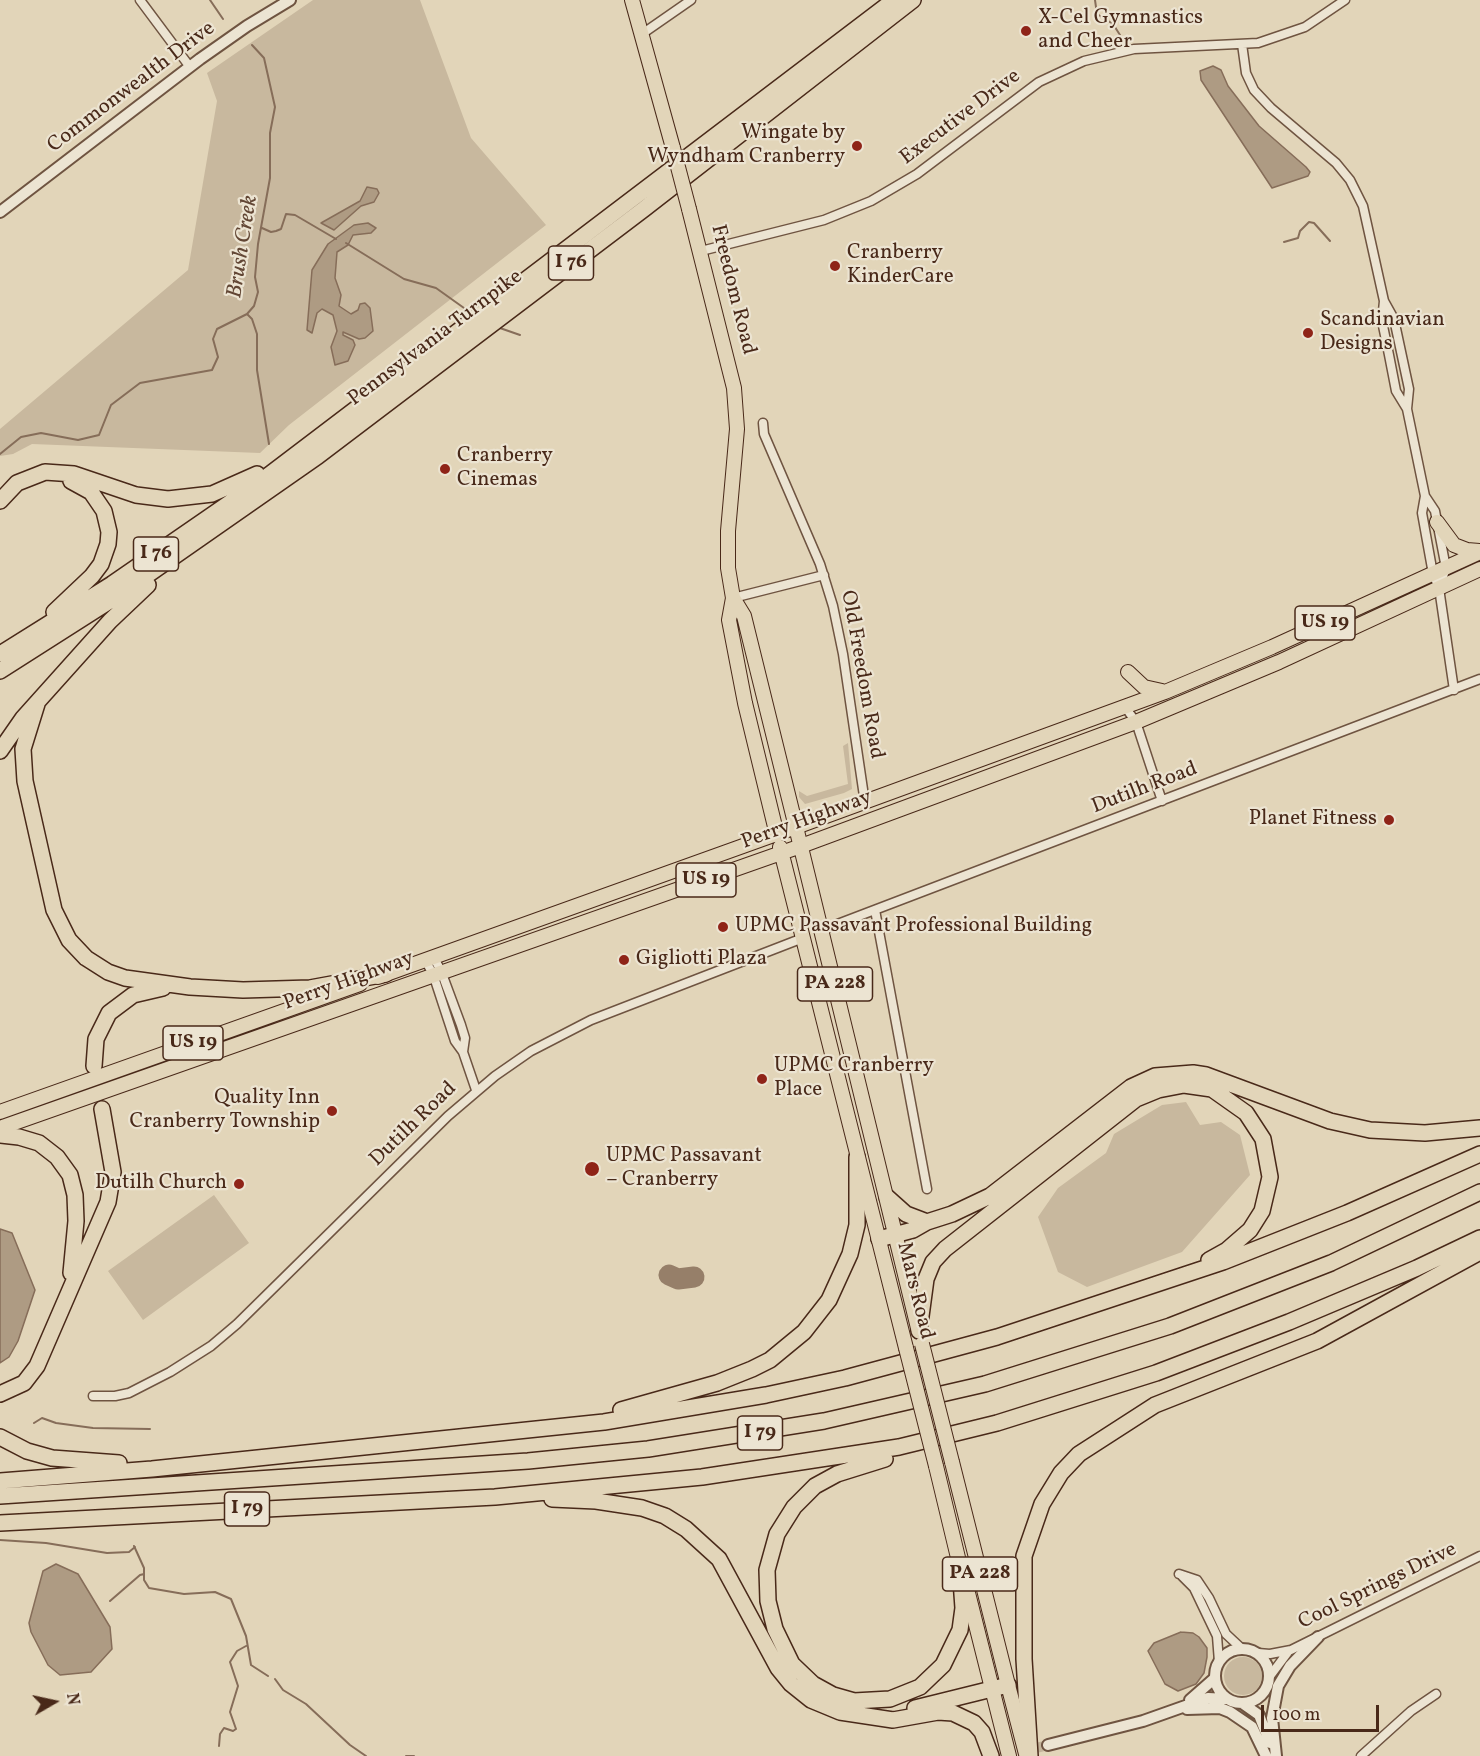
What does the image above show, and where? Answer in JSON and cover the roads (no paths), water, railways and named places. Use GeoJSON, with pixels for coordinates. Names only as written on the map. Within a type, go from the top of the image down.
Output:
{"type":"FeatureCollection","features":[{"type":"Feature","properties":{"kind":"highway","name":"Pennsylvania Turnpike"},"geometry":{"type":"LineString","coordinates":[[0,653],[195,527],[306,446],[894,0]]}},
{"type":"Feature","properties":{"kind":"highway","name":"Pennsylvania Turnpike"},"geometry":{"type":"LineString","coordinates":[[0,671],[103,606],[318,456],[644,209],[913,0]]}},
{"type":"Feature","properties":{"kind":"highway"},"geometry":{"type":"LineString","coordinates":[[0,501],[9,489],[22,479],[54,472],[74,474],[152,498],[198,497],[243,482],[293,450],[306,446]]}},
{"type":"Feature","properties":{"kind":"highway"},"geometry":{"type":"LineString","coordinates":[[0,515],[10,498],[32,482],[50,478],[67,480],[82,486],[98,500],[104,511],[109,532],[106,553],[92,576],[60,607],[0,653]]}},
{"type":"Feature","properties":{"kind":"highway"},"geometry":{"type":"LineString","coordinates":[[0,751],[15,728],[119,611],[225,522]]}},
{"type":"Feature","properties":{"kind":"highway"},"geometry":{"type":"LineString","coordinates":[[37,704],[25,735],[23,765],[49,894],[60,926],[80,952],[108,972],[134,980],[190,987]]}},
{"type":"Feature","properties":{"kind":"highway"},"geometry":{"type":"LineString","coordinates":[[94,1066],[94,1046],[105,1019],[120,1003],[148,990],[190,987],[293,989],[386,974]]}},
{"type":"Feature","properties":{"kind":"highway"},"geometry":{"type":"LineString","coordinates":[[879,1239],[913,1230],[990,1196],[1131,1087],[1155,1076],[1193,1072],[1206,1075],[1330,1121],[1370,1130],[1425,1133],[1480,1128]]}},
{"type":"Feature","properties":{"kind":"highway"},"geometry":{"type":"LineString","coordinates":[[920,1337],[926,1279],[933,1262],[945,1249],[1136,1099],[1172,1086],[1198,1086],[1212,1089],[1246,1113],[1263,1139],[1270,1177],[1262,1211],[1250,1230],[1227,1250],[1197,1266],[1116,1300]]}},
{"type":"Feature","properties":{"kind":"highway"},"geometry":{"type":"LineString","coordinates":[[0,1394],[18,1387],[34,1372],[112,1191],[112,1167],[102,1109]]}},
{"type":"Feature","properties":{"kind":"highway"},"geometry":{"type":"LineString","coordinates":[[0,1135],[25,1138],[45,1147],[62,1163],[72,1182],[76,1202],[75,1246],[59,1317]]}},
{"type":"Feature","properties":{"kind":"highway"},"geometry":{"type":"LineString","coordinates":[[0,1481],[152,1469],[551,1427],[680,1410],[845,1378],[997,1337],[1116,1300],[1293,1236],[1480,1154]]}},
{"type":"Feature","properties":{"kind":"highway"},"geometry":{"type":"LineString","coordinates":[[551,1427],[638,1407],[717,1383],[770,1360],[804,1332],[829,1300],[850,1254],[857,1225],[857,1157]]}},
{"type":"Feature","properties":{"kind":"highway","name":"I 79"},"geometry":{"type":"LineString","coordinates":[[0,1496],[528,1461],[648,1449],[836,1419],[984,1384],[1170,1326],[1331,1263],[1480,1192]]}},
{"type":"Feature","properties":{"kind":"highway"},"geometry":{"type":"LineString","coordinates":[[887,1197],[906,1214],[927,1222]]}},
{"type":"Feature","properties":{"kind":"highway","name":"I 79"},"geometry":{"type":"LineString","coordinates":[[0,1522],[495,1497],[786,1466],[899,1448],[997,1423],[1146,1377],[1231,1346],[1417,1268],[1480,1238]]}},
{"type":"Feature","properties":{"kind":"highway"},"geometry":{"type":"LineString","coordinates":[[1028,1756],[1024,1659],[1024,1556],[1042,1504],[1061,1473],[1079,1454],[1155,1405],[1317,1341],[1480,1252]]}},
{"type":"Feature","properties":{"kind":"highway"},"geometry":{"type":"LineString","coordinates":[[960,1566],[963,1608],[954,1646],[935,1673],[905,1695],[864,1702],[843,1699],[823,1690],[797,1670],[775,1629],[766,1584],[769,1557],[777,1534],[803,1497],[827,1479],[845,1471],[929,1448],[997,1423]]}},
{"type":"Feature","properties":{"kind":"highway"},"geometry":{"type":"LineString","coordinates":[[0,1437],[27,1451],[71,1461],[221,1460]]}},
{"type":"Feature","properties":{"kind":"highway"},"geometry":{"type":"LineString","coordinates":[[495,1497],[621,1504],[665,1516],[704,1543],[719,1559],[770,1654],[791,1684],[811,1701],[827,1708],[893,1720],[938,1712],[953,1713],[974,1723],[986,1741],[991,1756]]}},
{"type":"Feature","properties":{"kind":"highway"},"geometry":{"type":"LineString","coordinates":[[871,1717],[904,1712],[942,1699],[1001,1686]]}},
{"type":"Feature","properties":{"kind":"main road","name":"Freedom Road"},"geometry":{"type":"LineString","coordinates":[[633,0],[729,360],[736,403],[736,441],[727,543],[733,598],[729,620],[745,703],[777,835]]}},
{"type":"Feature","properties":{"kind":"main road"},"geometry":{"type":"LineString","coordinates":[[1437,522],[1454,545],[1480,552]]}},
{"type":"Feature","properties":{"kind":"main road","name":"Perry Highway"},"geometry":{"type":"LineString","coordinates":[[0,1112],[777,835],[1130,705],[1480,552]]}},
{"type":"Feature","properties":{"kind":"main road","name":"Perry Highway"},"geometry":{"type":"LineString","coordinates":[[0,1128],[782,854],[1136,722],[1278,662],[1480,569]]}},
{"type":"Feature","properties":{"kind":"main road","name":"Freedom Road"},"geometry":{"type":"LineString","coordinates":[[733,598],[744,616],[801,846]]}},
{"type":"Feature","properties":{"kind":"main road"},"geometry":{"type":"LineString","coordinates":[[1128,672],[1144,687],[1164,692]]}},
{"type":"Feature","properties":{"kind":"main road","name":"Mars Road"},"geometry":{"type":"LineString","coordinates":[[777,835],[960,1566],[1001,1686],[1028,1756]]}},
{"type":"Feature","properties":{"kind":"main road","name":"Mars Road"},"geometry":{"type":"LineString","coordinates":[[801,846],[952,1462],[1001,1686],[1009,1756]]}},
{"type":"Feature","properties":{"kind":"street"},"geometry":{"type":"LineString","coordinates":[[140,0],[190,67]]}},
{"type":"Feature","properties":{"kind":"street","name":"Commonwealth Drive"},"geometry":{"type":"LineString","coordinates":[[0,212],[190,67],[247,26],[290,0]]}},
{"type":"Feature","properties":{"kind":"street"},"geometry":{"type":"LineString","coordinates":[[642,34],[691,0]]}},
{"type":"Feature","properties":{"kind":"street","name":"Executive Drive"},"geometry":{"type":"LineString","coordinates":[[701,251],[816,223],[878,198],[917,174],[1030,88],[1084,61],[1134,49],[1258,43],[1297,31],[1323,17],[1345,0]]}},
{"type":"Feature","properties":{"kind":"street"},"geometry":{"type":"LineString","coordinates":[[1242,44],[1246,73],[1254,90],[1270,108],[1328,155],[1355,189],[1366,215],[1384,302],[1382,321],[1396,391],[1407,409],[1425,496],[1422,513],[1439,571],[1439,588]]}},
{"type":"Feature","properties":{"kind":"street","name":"Old Freedom Road"},"geometry":{"type":"LineString","coordinates":[[762,423],[764,434],[824,575],[843,654],[865,803]]}},
{"type":"Feature","properties":{"kind":"street"},"geometry":{"type":"LineString","coordinates":[[1425,496],[1435,511],[1437,522],[1439,588],[1454,690]]}},
{"type":"Feature","properties":{"kind":"street"},"geometry":{"type":"LineString","coordinates":[[733,598],[824,575]]}},
{"type":"Feature","properties":{"kind":"street","name":"Dutilh Road"},"geometry":{"type":"LineString","coordinates":[[822,930],[1480,680]]}},
{"type":"Feature","properties":{"kind":"street"},"geometry":{"type":"LineString","coordinates":[[1130,705],[1162,801]]}},
{"type":"Feature","properties":{"kind":"street"},"geometry":{"type":"LineString","coordinates":[[875,910],[927,1189]]}},
{"type":"Feature","properties":{"kind":"street","name":"Dutilh Road"},"geometry":{"type":"LineString","coordinates":[[93,1396],[116,1396],[129,1393],[171,1372],[211,1346],[237,1324],[420,1142],[476,1090],[522,1057],[570,1030],[803,938]]}},
{"type":"Feature","properties":{"kind":"street"},"geometry":{"type":"LineString","coordinates":[[429,959],[465,1038],[464,1052],[476,1090]]}},
{"type":"Feature","properties":{"kind":"street","name":"Cool Springs Drive"},"geometry":{"type":"LineString","coordinates":[[1258,1653],[1270,1654],[1291,1650],[1480,1556]]}},
{"type":"Feature","properties":{"kind":"street"},"geometry":{"type":"LineString","coordinates":[[1228,1699],[1221,1692],[1215,1678],[1218,1662],[1217,1636],[1194,1588],[1179,1574],[1197,1580],[1209,1598],[1226,1634],[1240,1648],[1258,1653],[1267,1663],[1270,1676],[1263,1694],[1273,1756]]}},
{"type":"Feature","properties":{"kind":"street"},"geometry":{"type":"LineString","coordinates":[[1273,1756],[1272,1718],[1278,1686],[1290,1666],[1318,1637]]}},
{"type":"Feature","properties":{"kind":"street"},"geometry":{"type":"LineString","coordinates":[[1218,1662],[1228,1652],[1240,1648]]}},
{"type":"Feature","properties":{"kind":"street","name":"Cool Springs Drive"},"geometry":{"type":"LineString","coordinates":[[1270,1676],[1277,1663],[1291,1650]]}},
{"type":"Feature","properties":{"kind":"street"},"geometry":{"type":"LineString","coordinates":[[1175,1710],[1215,1678]]}},
{"type":"Feature","properties":{"kind":"street"},"geometry":{"type":"LineString","coordinates":[[1242,1703],[1253,1701],[1263,1694]]}},
{"type":"Feature","properties":{"kind":"street"},"geometry":{"type":"LineString","coordinates":[[1360,1756],[1411,1711],[1436,1694]]}},
{"type":"Feature","properties":{"kind":"street"},"geometry":{"type":"LineString","coordinates":[[1048,1745],[1175,1710],[1208,1698],[1228,1699],[1242,1703],[1259,1715],[1273,1756]]}},
{"type":"Feature","properties":{"kind":"street"},"geometry":{"type":"LineString","coordinates":[[1175,1710],[1211,1708],[1230,1712],[1252,1727],[1266,1756]]}},
{"type":"Feature","properties":{"kind":"waterway","name":"Brush Creek"},"geometry":{"type":"LineString","coordinates":[[210,0],[223,19]]}},
{"type":"Feature","properties":{"kind":"waterway"},"geometry":{"type":"LineString","coordinates":[[1095,0],[1097,14],[1113,24],[1120,35]]}},
{"type":"Feature","properties":{"kind":"waterway","name":"Brush Creek"},"geometry":{"type":"LineString","coordinates":[[0,454],[21,437],[41,433],[78,440],[99,435],[111,405],[140,383],[212,370],[218,357],[213,339],[217,329],[247,314],[254,306],[258,292],[255,277],[258,244],[270,178],[270,133],[275,107],[264,58],[252,45]]}},
{"type":"Feature","properties":{"kind":"waterway"},"geometry":{"type":"LineString","coordinates":[[262,228],[271,232],[276,231],[281,229],[286,214],[295,215],[336,239]]}},
{"type":"Feature","properties":{"kind":"waterway"},"geometry":{"type":"LineString","coordinates":[[1284,242],[1298,238],[1300,231],[1309,222],[1314,223],[1330,241]]}},
{"type":"Feature","properties":{"kind":"waterway"},"geometry":{"type":"LineString","coordinates":[[346,243],[404,279],[436,288],[471,313]]}},
{"type":"Feature","properties":{"kind":"waterway"},"geometry":{"type":"LineString","coordinates":[[247,314],[252,319],[257,334],[257,370],[269,444]]}},
{"type":"Feature","properties":{"kind":"waterway"},"geometry":{"type":"LineString","coordinates":[[497,327],[520,335]]}},
{"type":"Feature","properties":{"kind":"waterway"},"geometry":{"type":"LineString","coordinates":[[34,1423],[42,1418],[56,1423],[93,1428],[150,1429]]}},
{"type":"Feature","properties":{"kind":"waterway"},"geometry":{"type":"LineString","coordinates":[[0,1540],[46,1543],[107,1553],[129,1552],[135,1547]]}},
{"type":"Feature","properties":{"kind":"waterway"},"geometry":{"type":"LineString","coordinates":[[134,1546],[144,1568],[144,1580],[149,1588],[184,1594],[215,1592],[231,1599],[246,1636],[251,1665],[268,1676]]}},
{"type":"Feature","properties":{"kind":"waterway"},"geometry":{"type":"LineString","coordinates":[[110,1601],[144,1574]]}},
{"type":"Feature","properties":{"kind":"waterway"},"geometry":{"type":"LineString","coordinates":[[219,1746],[220,1734],[224,1728],[233,1731],[236,1729],[230,1712],[238,1686],[230,1662],[237,1651],[246,1646]]}},
{"type":"Feature","properties":{"kind":"waterway"},"geometry":{"type":"LineString","coordinates":[[275,1679],[283,1690],[306,1704],[350,1745],[366,1756]]}},
{"type":"Feature","properties":{"kind":"waterway"},"geometry":{"type":"LineString","coordinates":[[406,1756],[414,1756]]}},
{"type":"Feature","properties":{"kind":"tunnel"},"geometry":{"type":"LineString","coordinates":[[1004,1756],[1048,1745]]}},
{"type":"Feature","properties":{"kind":"place","name":"X-Cel Gymnastics and Cheer"},"geometry":{"type":"Point","coordinates":[1026,31]}},
{"type":"Feature","properties":{"kind":"place","name":"Wingate by Wyndham Cranberry"},"geometry":{"type":"Point","coordinates":[857,146]}},
{"type":"Feature","properties":{"kind":"place","name":"Cranberry KinderCare"},"geometry":{"type":"Point","coordinates":[835,266]}},
{"type":"Feature","properties":{"kind":"place","name":"Scandinavian Designs"},"geometry":{"type":"Point","coordinates":[1308,333]}},
{"type":"Feature","properties":{"kind":"place","name":"Cranberry Cinemas"},"geometry":{"type":"Point","coordinates":[445,469]}},
{"type":"Feature","properties":{"kind":"place","name":"Planet Fitness"},"geometry":{"type":"Point","coordinates":[1389,820]}},
{"type":"Feature","properties":{"kind":"place","name":"UPMC Passavant Professional Building"},"geometry":{"type":"Point","coordinates":[723,927]}},
{"type":"Feature","properties":{"kind":"place","name":"Gigliotti Plaza"},"geometry":{"type":"Point","coordinates":[624,960]}},
{"type":"Feature","properties":{"kind":"place","name":"UPMC Cranberry Place"},"geometry":{"type":"Point","coordinates":[762,1079]}},
{"type":"Feature","properties":{"kind":"place","name":"Quality Inn Cranberry Township"},"geometry":{"type":"Point","coordinates":[332,1111]}},
{"type":"Feature","properties":{"kind":"place","name":"UPMC Passavant – Cranberry"},"geometry":{"type":"Point","coordinates":[592,1169]}},
{"type":"Feature","properties":{"kind":"place","name":"Dutilh Church"},"geometry":{"type":"Point","coordinates":[239,1184]}}]}
